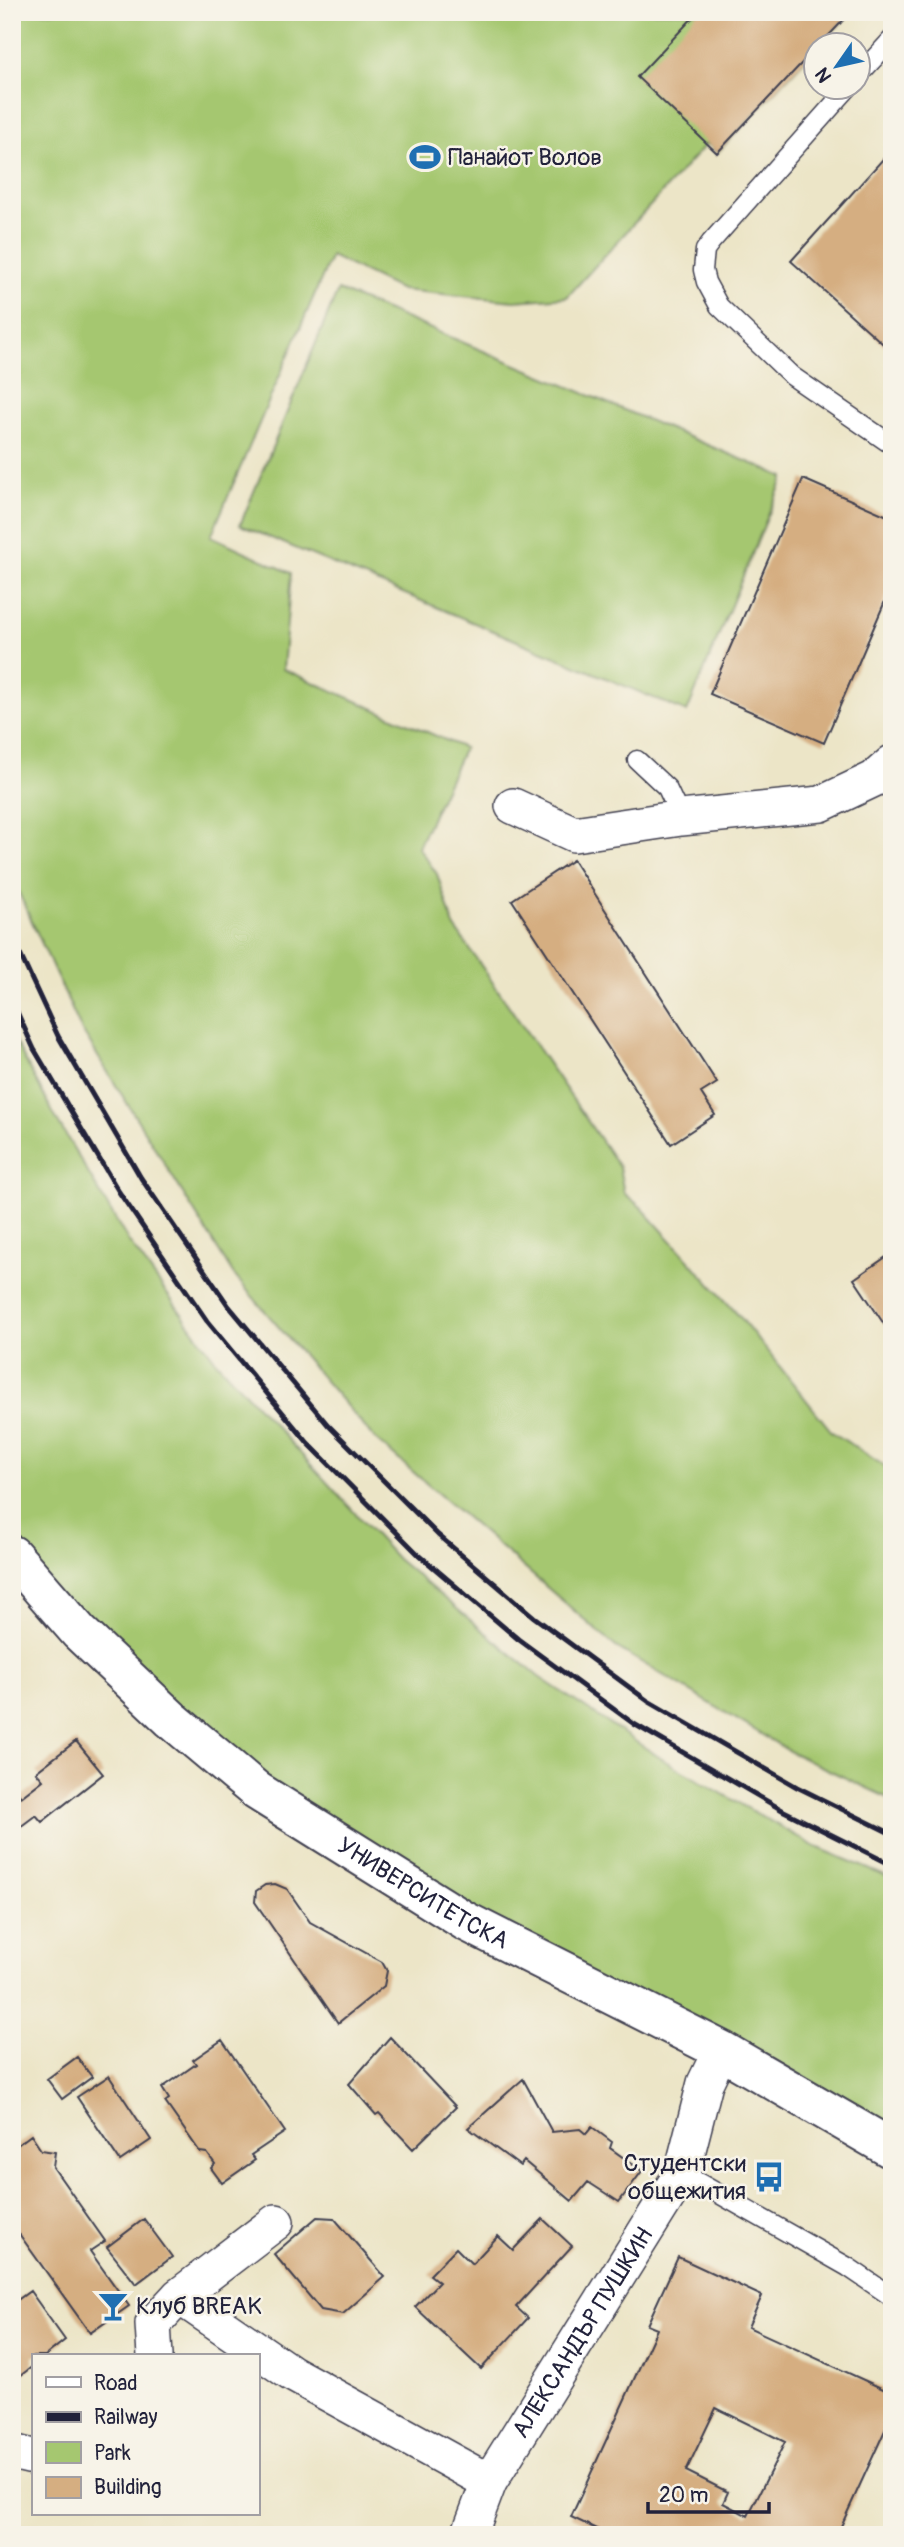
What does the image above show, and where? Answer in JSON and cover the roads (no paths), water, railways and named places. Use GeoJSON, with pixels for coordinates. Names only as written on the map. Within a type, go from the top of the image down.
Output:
{"type":"FeatureCollection","features":[{"type":"Feature","properties":{"kind":"street"},"geometry":{"type":"LineString","coordinates":[[513,806],[574,834],[681,818],[821,804],[874,779],[892,763]]}},
{"type":"Feature","properties":{"kind":"street","name":"УНИВЕРСИТЕТСКА"},"geometry":{"type":"LineString","coordinates":[[12,1555],[88,1640],[171,1719],[257,1791],[465,1921],[721,2050],[892,2148]]}},
{"type":"Feature","properties":{"kind":"street","name":"АЛЕКСАНДЪР ПУШКИН"},"geometry":{"type":"LineString","coordinates":[[473,2533],[489,2482],[682,2173],[705,2083],[721,2050]]}},
{"type":"Feature","properties":{"kind":"street"},"geometry":{"type":"LineString","coordinates":[[155,2354],[153,2324],[179,2296],[276,2222]]}},
{"type":"Feature","properties":{"kind":"street"},"geometry":{"type":"LineString","coordinates":[[179,2296],[291,2373],[489,2482]]}},
{"type":"Feature","properties":{"kind":"street"},"geometry":{"type":"LineString","coordinates":[[12,2452],[32,2457]]}},
{"type":"Feature","properties":{"kind":"lane"},"geometry":{"type":"LineString","coordinates":[[872,61],[892,39]]}},
{"type":"Feature","properties":{"kind":"lane"},"geometry":{"type":"LineString","coordinates":[[836,102],[711,242],[705,250],[703,270],[706,282],[719,306],[792,376],[892,445]]}},
{"type":"Feature","properties":{"kind":"lane"},"geometry":{"type":"LineString","coordinates":[[637,760],[667,788],[681,818]]}},
{"type":"Feature","properties":{"kind":"lane"},"geometry":{"type":"LineString","coordinates":[[682,2173],[848,2267],[892,2297]]}},
{"type":"Feature","properties":{"kind":"railway"},"geometry":{"type":"LineString","coordinates":[[12,937],[58,1036],[141,1178],[228,1305],[328,1425],[438,1535],[534,1617],[648,1701],[797,1787],[892,1834]]}},
{"type":"Feature","properties":{"kind":"railway"},"geometry":{"type":"LineString","coordinates":[[12,1001],[34,1049],[119,1192],[207,1321],[308,1443],[419,1555],[518,1639],[634,1724],[784,1811],[892,1865]]}},
{"type":"Feature","properties":{"kind":"place","name":"Панайот Волов"},"geometry":{"type":"Point","coordinates":[425,157]}},
{"type":"Feature","properties":{"kind":"place","name":"Студентски общежития"},"geometry":{"type":"Point","coordinates":[769,2177]}},
{"type":"Feature","properties":{"kind":"place","name":"Клуб BREAK"},"geometry":{"type":"Point","coordinates":[113,2306]}}]}
